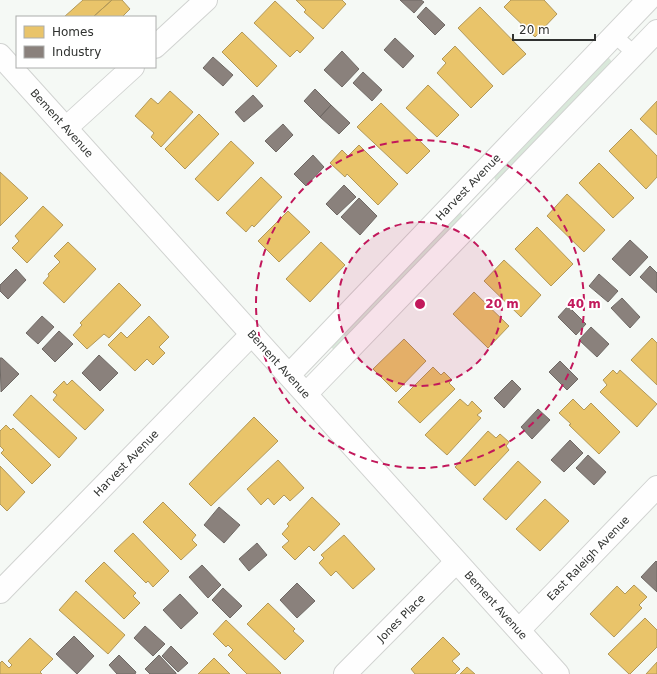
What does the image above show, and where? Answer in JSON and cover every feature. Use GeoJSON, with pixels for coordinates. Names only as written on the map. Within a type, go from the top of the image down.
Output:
{"type":"FeatureCollection","features":[{"type":"Feature","properties":{"kind":"street"},"geometry":{"type":"LineString","coordinates":[[156,46],[206,0]]}},
{"type":"Feature","properties":{"kind":"street","name":"Harvest Avenue"},"geometry":{"type":"LineString","coordinates":[[289,375],[648,0]]}},
{"type":"Feature","properties":{"kind":"street"},"geometry":{"type":"LineString","coordinates":[[306,394],[657,31]]}},
{"type":"Feature","properties":{"kind":"street","name":"Bement Avenue"},"geometry":{"type":"LineString","coordinates":[[0,55],[558,674]]}},
{"type":"Feature","properties":{"kind":"street"},"geometry":{"type":"LineString","coordinates":[[66,128],[132,68]]}},
{"type":"Feature","properties":{"kind":"street","name":"Harvest Avenue"},"geometry":{"type":"LineString","coordinates":[[0,592],[252,334]]}},
{"type":"Feature","properties":{"kind":"street","name":"East Raleigh Avenue"},"geometry":{"type":"LineString","coordinates":[[519,630],[657,487]]}},
{"type":"Feature","properties":{"kind":"street","name":"Jones Place"},"geometry":{"type":"LineString","coordinates":[[345,674],[456,562]]}},
{"type":"Feature","properties":{"kind":"lane"},"geometry":{"type":"LineString","coordinates":[[614,35],[635,54]]}},
{"type":"Feature","properties":{"kind":"lane"},"geometry":{"type":"LineString","coordinates":[[468,187],[488,206]]}},
{"type":"Feature","properties":{"kind":"green space"},"geometry":{"type":"Polygon","coordinates":[[[607,58],[609,58],[612,62],[498,181],[495,180],[494,176],[607,58]]]}},
{"type":"Feature","properties":{"kind":"green space"},"geometry":{"type":"Polygon","coordinates":[[[460,212],[463,216],[335,350],[330,347],[460,212]]]}},
{"type":"Feature","properties":{"kind":"building: Homes"},"geometry":{"type":"Polygon","coordinates":[[[83,0],[112,0],[94,16],[65,16],[83,0]]]}},
{"type":"Feature","properties":{"kind":"building: Homes"},"geometry":{"type":"Polygon","coordinates":[[[112,0],[122,0],[130,9],[123,16],[94,16],[112,0]]]}},
{"type":"Feature","properties":{"kind":"building: Homes"},"geometry":{"type":"Polygon","coordinates":[[[296,0],[342,0],[346,4],[323,29],[304,12],[306,10],[296,0]]]}},
{"type":"Feature","properties":{"kind":"building: Homes"},"geometry":{"type":"Polygon","coordinates":[[[511,0],[544,0],[557,14],[535,37],[504,7],[511,0]]]}},
{"type":"Feature","properties":{"kind":"building: Homes"},"geometry":{"type":"Polygon","coordinates":[[[275,1],[314,38],[300,53],[297,50],[290,57],[254,23],[275,1]]]}},
{"type":"Feature","properties":{"kind":"building: Homes"},"geometry":{"type":"Polygon","coordinates":[[[480,7],[526,54],[503,75],[458,28],[480,7]]]}},
{"type":"Feature","properties":{"kind":"building: Homes"},"geometry":{"type":"Polygon","coordinates":[[[242,32],[277,66],[257,87],[222,52],[242,32]]]}},
{"type":"Feature","properties":{"kind":"building: Homes"},"geometry":{"type":"Polygon","coordinates":[[[455,46],[493,86],[471,108],[437,73],[446,63],[442,59],[455,46]]]}},
{"type":"Feature","properties":{"kind":"building: Homes"},"geometry":{"type":"Polygon","coordinates":[[[428,85],[459,115],[437,137],[406,108],[428,85]]]}},
{"type":"Feature","properties":{"kind":"building: Homes"},"geometry":{"type":"Polygon","coordinates":[[[170,91],[193,112],[161,147],[151,137],[154,133],[135,116],[151,98],[158,104],[170,91]]]}},
{"type":"Feature","properties":{"kind":"building: Homes"},"geometry":{"type":"Polygon","coordinates":[[[657,101],[657,135],[640,119],[657,101]]]}},
{"type":"Feature","properties":{"kind":"building: Homes"},"geometry":{"type":"Polygon","coordinates":[[[381,103],[430,151],[407,174],[357,127],[381,103]]]}},
{"type":"Feature","properties":{"kind":"building: Homes"},"geometry":{"type":"Polygon","coordinates":[[[199,114],[219,134],[185,169],[165,149],[199,114]]]}},
{"type":"Feature","properties":{"kind":"building: Homes"},"geometry":{"type":"Polygon","coordinates":[[[631,129],[657,156],[657,177],[646,189],[609,151],[631,129]]]}},
{"type":"Feature","properties":{"kind":"building: Homes"},"geometry":{"type":"Polygon","coordinates":[[[231,141],[254,163],[218,201],[195,179],[231,141]]]}},
{"type":"Feature","properties":{"kind":"building: Homes"},"geometry":{"type":"Polygon","coordinates":[[[359,145],[398,184],[378,205],[347,174],[345,177],[330,163],[342,150],[348,156],[359,145]]]}},
{"type":"Feature","properties":{"kind":"building: Homes"},"geometry":{"type":"Polygon","coordinates":[[[599,163],[634,198],[613,218],[579,183],[599,163]]]}},
{"type":"Feature","properties":{"kind":"building: Homes"},"geometry":{"type":"Polygon","coordinates":[[[0,172],[28,198],[0,226],[0,172]]]}},
{"type":"Feature","properties":{"kind":"building: Homes"},"geometry":{"type":"Polygon","coordinates":[[[261,177],[282,197],[254,227],[252,225],[246,232],[226,213],[261,177]]]}},
{"type":"Feature","properties":{"kind":"building: Homes"},"geometry":{"type":"Polygon","coordinates":[[[567,194],[605,230],[584,252],[547,216],[567,194]]]}},
{"type":"Feature","properties":{"kind":"building: Homes"},"geometry":{"type":"Polygon","coordinates":[[[43,206],[63,225],[27,263],[12,248],[19,241],[15,236],[43,206]]]}},
{"type":"Feature","properties":{"kind":"building: Homes"},"geometry":{"type":"Polygon","coordinates":[[[288,211],[310,232],[279,262],[258,241],[288,211]]]}},
{"type":"Feature","properties":{"kind":"building: Homes"},"geometry":{"type":"Polygon","coordinates":[[[537,227],[573,264],[551,286],[515,249],[537,227]]]}},
{"type":"Feature","properties":{"kind":"building: Homes"},"geometry":{"type":"Polygon","coordinates":[[[68,242],[96,269],[64,303],[43,283],[49,276],[48,274],[60,262],[54,256],[68,242]]]}},
{"type":"Feature","properties":{"kind":"building: Homes"},"geometry":{"type":"Polygon","coordinates":[[[321,242],[345,265],[310,302],[286,279],[321,242]]]}},
{"type":"Feature","properties":{"kind":"building: Homes"},"geometry":{"type":"Polygon","coordinates":[[[504,260],[541,295],[521,317],[484,281],[504,260]]]}},
{"type":"Feature","properties":{"kind":"building: Homes"},"geometry":{"type":"Polygon","coordinates":[[[119,283],[141,305],[109,338],[104,334],[87,349],[73,335],[82,325],[80,323],[119,283]]]}},
{"type":"Feature","properties":{"kind":"building: Homes"},"geometry":{"type":"Polygon","coordinates":[[[474,292],[509,326],[488,348],[453,314],[474,292]]]}},
{"type":"Feature","properties":{"kind":"building: Homes"},"geometry":{"type":"Polygon","coordinates":[[[149,316],[169,337],[159,347],[165,353],[153,365],[147,359],[135,371],[108,345],[121,332],[127,338],[149,316]]]}},
{"type":"Feature","properties":{"kind":"building: Homes"},"geometry":{"type":"Polygon","coordinates":[[[652,338],[657,343],[657,385],[631,360],[652,338]]]}},
{"type":"Feature","properties":{"kind":"building: Homes"},"geometry":{"type":"Polygon","coordinates":[[[404,339],[426,361],[396,392],[373,369],[404,339]]]}},
{"type":"Feature","properties":{"kind":"building: Homes"},"geometry":{"type":"Polygon","coordinates":[[[433,367],[441,375],[444,372],[452,380],[449,383],[455,389],[420,423],[398,402],[433,367]]]}},
{"type":"Feature","properties":{"kind":"building: Homes"},"geometry":{"type":"Polygon","coordinates":[[[613,370],[617,374],[620,370],[657,404],[637,427],[600,392],[607,385],[603,380],[613,370]]]}},
{"type":"Feature","properties":{"kind":"building: Homes"},"geometry":{"type":"Polygon","coordinates":[[[72,380],[104,410],[85,430],[53,400],[57,395],[53,392],[64,381],[67,385],[72,380]]]}},
{"type":"Feature","properties":{"kind":"building: Homes"},"geometry":{"type":"Polygon","coordinates":[[[31,395],[77,438],[59,458],[13,415],[31,395]]]}},
{"type":"Feature","properties":{"kind":"building: Homes"},"geometry":{"type":"Polygon","coordinates":[[[460,399],[468,406],[472,401],[482,411],[477,415],[481,418],[447,455],[425,435],[460,399]]]}},
{"type":"Feature","properties":{"kind":"building: Homes"},"geometry":{"type":"Polygon","coordinates":[[[573,399],[584,410],[591,403],[620,432],[599,454],[569,425],[571,424],[559,413],[573,399]]]}},
{"type":"Feature","properties":{"kind":"building: Homes"},"geometry":{"type":"Polygon","coordinates":[[[254,417],[278,441],[211,506],[189,484],[254,417]]]}},
{"type":"Feature","properties":{"kind":"building: Homes"},"geometry":{"type":"Polygon","coordinates":[[[6,425],[11,430],[13,428],[51,465],[32,484],[1,453],[4,450],[0,446],[0,431],[6,425]]]}},
{"type":"Feature","properties":{"kind":"building: Homes"},"geometry":{"type":"Polygon","coordinates":[[[488,431],[496,438],[500,434],[509,442],[506,446],[509,450],[475,486],[455,467],[488,431]]]}},
{"type":"Feature","properties":{"kind":"building: Homes"},"geometry":{"type":"Polygon","coordinates":[[[278,460],[304,488],[290,501],[284,495],[274,505],[268,498],[261,505],[247,489],[278,460]]]}},
{"type":"Feature","properties":{"kind":"building: Homes"},"geometry":{"type":"Polygon","coordinates":[[[518,461],[541,482],[506,520],[483,499],[518,461]]]}},
{"type":"Feature","properties":{"kind":"building: Homes"},"geometry":{"type":"Polygon","coordinates":[[[0,466],[25,492],[7,511],[0,504],[0,466]]]}},
{"type":"Feature","properties":{"kind":"building: Homes"},"geometry":{"type":"Polygon","coordinates":[[[312,497],[340,524],[314,551],[309,546],[295,560],[282,547],[289,541],[282,534],[289,526],[287,524],[312,497]]]}},
{"type":"Feature","properties":{"kind":"building: Homes"},"geometry":{"type":"Polygon","coordinates":[[[545,499],[569,521],[540,551],[516,529],[545,499]]]}},
{"type":"Feature","properties":{"kind":"building: Homes"},"geometry":{"type":"Polygon","coordinates":[[[163,502],[196,535],[192,540],[197,545],[181,560],[143,522],[163,502]]]}},
{"type":"Feature","properties":{"kind":"building: Homes"},"geometry":{"type":"Polygon","coordinates":[[[133,533],[169,571],[153,587],[148,581],[146,583],[114,551],[133,533]]]}},
{"type":"Feature","properties":{"kind":"building: Homes"},"geometry":{"type":"Polygon","coordinates":[[[344,535],[375,569],[353,589],[336,571],[331,576],[319,563],[324,558],[321,555],[344,535]]]}},
{"type":"Feature","properties":{"kind":"building: Homes"},"geometry":{"type":"Polygon","coordinates":[[[104,562],[136,593],[133,596],[140,603],[124,619],[85,581],[104,562]]]}},
{"type":"Feature","properties":{"kind":"building: Homes"},"geometry":{"type":"Polygon","coordinates":[[[634,585],[647,597],[639,605],[642,608],[614,637],[590,614],[617,586],[625,594],[634,585]]]}},
{"type":"Feature","properties":{"kind":"building: Homes"},"geometry":{"type":"Polygon","coordinates":[[[76,591],[125,635],[108,654],[59,610],[76,591]]]}},
{"type":"Feature","properties":{"kind":"building: Homes"},"geometry":{"type":"Polygon","coordinates":[[[268,603],[295,629],[293,631],[304,641],[285,660],[247,624],[268,603]]]}},
{"type":"Feature","properties":{"kind":"building: Homes"},"geometry":{"type":"Polygon","coordinates":[[[645,618],[657,630],[657,647],[629,674],[608,654],[645,618]]]}},
{"type":"Feature","properties":{"kind":"building: Homes"},"geometry":{"type":"Polygon","coordinates":[[[226,620],[281,673],[247,674],[228,655],[233,650],[228,645],[226,647],[213,634],[226,620]]]}},
{"type":"Feature","properties":{"kind":"building: Homes"},"geometry":{"type":"Polygon","coordinates":[[[443,637],[460,654],[452,661],[460,669],[455,674],[415,674],[411,669],[443,637]]]}},
{"type":"Feature","properties":{"kind":"building: Homes"},"geometry":{"type":"Polygon","coordinates":[[[30,638],[53,659],[40,672],[42,674],[0,674],[0,663],[2,661],[9,668],[12,665],[8,661],[30,638]]]}},
{"type":"Feature","properties":{"kind":"building: Homes"},"geometry":{"type":"Polygon","coordinates":[[[214,658],[230,674],[198,674],[214,658]]]}},
{"type":"Feature","properties":{"kind":"building: Homes"},"geometry":{"type":"Polygon","coordinates":[[[657,662],[657,674],[646,674],[657,662]]]}},
{"type":"Feature","properties":{"kind":"building: Homes"},"geometry":{"type":"Polygon","coordinates":[[[467,667],[475,674],[460,674],[467,667]]]}},
{"type":"Feature","properties":{"kind":"building: Industry"},"geometry":{"type":"Polygon","coordinates":[[[400,0],[421,0],[424,2],[414,13],[400,0]]]}},
{"type":"Feature","properties":{"kind":"building: Industry"},"geometry":{"type":"Polygon","coordinates":[[[426,7],[445,25],[435,35],[417,17],[426,7]]]}},
{"type":"Feature","properties":{"kind":"building: Industry"},"geometry":{"type":"Polygon","coordinates":[[[395,38],[414,56],[403,68],[384,50],[395,38]]]}},
{"type":"Feature","properties":{"kind":"building: Industry"},"geometry":{"type":"Polygon","coordinates":[[[342,51],[359,69],[342,87],[324,70],[342,51]]]}},
{"type":"Feature","properties":{"kind":"building: Industry"},"geometry":{"type":"Polygon","coordinates":[[[213,57],[233,75],[223,86],[203,68],[213,57]]]}},
{"type":"Feature","properties":{"kind":"building: Industry"},"geometry":{"type":"Polygon","coordinates":[[[363,72],[382,90],[372,101],[353,83],[363,72]]]}},
{"type":"Feature","properties":{"kind":"building: Industry"},"geometry":{"type":"Polygon","coordinates":[[[315,89],[331,105],[320,117],[304,101],[315,89]]]}},
{"type":"Feature","properties":{"kind":"building: Industry"},"geometry":{"type":"Polygon","coordinates":[[[253,95],[263,106],[244,122],[235,112],[253,95]]]}},
{"type":"Feature","properties":{"kind":"building: Industry"},"geometry":{"type":"Polygon","coordinates":[[[331,105],[350,123],[339,134],[320,117],[331,105]]]}},
{"type":"Feature","properties":{"kind":"building: Industry"},"geometry":{"type":"Polygon","coordinates":[[[283,124],[293,135],[276,152],[265,141],[283,124]]]}},
{"type":"Feature","properties":{"kind":"building: Industry"},"geometry":{"type":"Polygon","coordinates":[[[313,155],[324,167],[306,186],[294,174],[313,155]]]}},
{"type":"Feature","properties":{"kind":"building: Industry"},"geometry":{"type":"Polygon","coordinates":[[[344,185],[356,197],[337,215],[326,204],[344,185]]]}},
{"type":"Feature","properties":{"kind":"building: Industry"},"geometry":{"type":"Polygon","coordinates":[[[359,198],[377,216],[360,235],[341,217],[359,198]]]}},
{"type":"Feature","properties":{"kind":"building: Industry"},"geometry":{"type":"Polygon","coordinates":[[[630,240],[648,257],[630,276],[612,259],[630,240]]]}},
{"type":"Feature","properties":{"kind":"building: Industry"},"geometry":{"type":"Polygon","coordinates":[[[650,266],[657,273],[657,293],[640,277],[650,266]]]}},
{"type":"Feature","properties":{"kind":"building: Industry"},"geometry":{"type":"Polygon","coordinates":[[[16,269],[26,280],[8,299],[0,291],[0,285],[16,269]]]}},
{"type":"Feature","properties":{"kind":"building: Industry"},"geometry":{"type":"Polygon","coordinates":[[[599,274],[618,291],[608,302],[589,286],[599,274]]]}},
{"type":"Feature","properties":{"kind":"building: Industry"},"geometry":{"type":"Polygon","coordinates":[[[622,298],[640,317],[630,328],[611,308],[622,298]]]}},
{"type":"Feature","properties":{"kind":"building: Industry"},"geometry":{"type":"Polygon","coordinates":[[[568,306],[586,324],[576,335],[558,317],[568,306]]]}},
{"type":"Feature","properties":{"kind":"building: Industry"},"geometry":{"type":"Polygon","coordinates":[[[42,316],[54,327],[38,344],[26,333],[42,316]]]}},
{"type":"Feature","properties":{"kind":"building: Industry"},"geometry":{"type":"Polygon","coordinates":[[[591,327],[609,344],[597,357],[579,340],[591,327]]]}},
{"type":"Feature","properties":{"kind":"building: Industry"},"geometry":{"type":"Polygon","coordinates":[[[59,331],[73,344],[55,362],[42,349],[59,331]]]}},
{"type":"Feature","properties":{"kind":"building: Industry"},"geometry":{"type":"Polygon","coordinates":[[[99,355],[118,373],[100,391],[82,373],[99,355]]]}},
{"type":"Feature","properties":{"kind":"building: Industry"},"geometry":{"type":"Polygon","coordinates":[[[0,358],[2,358],[19,374],[1,392],[0,358]]]}},
{"type":"Feature","properties":{"kind":"building: Industry"},"geometry":{"type":"Polygon","coordinates":[[[560,361],[578,379],[567,390],[549,372],[560,361]]]}},
{"type":"Feature","properties":{"kind":"building: Industry"},"geometry":{"type":"Polygon","coordinates":[[[512,380],[521,389],[504,408],[494,398],[512,380]]]}},
{"type":"Feature","properties":{"kind":"building: Industry"},"geometry":{"type":"Polygon","coordinates":[[[538,409],[550,420],[532,439],[521,427],[538,409]]]}},
{"type":"Feature","properties":{"kind":"building: Industry"},"geometry":{"type":"Polygon","coordinates":[[[570,440],[583,453],[564,472],[551,460],[570,440]]]}},
{"type":"Feature","properties":{"kind":"building: Industry"},"geometry":{"type":"Polygon","coordinates":[[[588,455],[606,472],[594,485],[576,468],[588,455]]]}},
{"type":"Feature","properties":{"kind":"building: Industry"},"geometry":{"type":"Polygon","coordinates":[[[219,507],[240,525],[224,543],[204,525],[219,507]]]}},
{"type":"Feature","properties":{"kind":"building: Industry"},"geometry":{"type":"Polygon","coordinates":[[[257,543],[267,555],[249,571],[239,559],[257,543]]]}},
{"type":"Feature","properties":{"kind":"building: Industry"},"geometry":{"type":"Polygon","coordinates":[[[656,561],[657,562],[657,592],[641,577],[656,561]]]}},
{"type":"Feature","properties":{"kind":"building: Industry"},"geometry":{"type":"Polygon","coordinates":[[[202,565],[221,585],[208,598],[189,577],[202,565]]]}},
{"type":"Feature","properties":{"kind":"building: Industry"},"geometry":{"type":"Polygon","coordinates":[[[297,583],[315,601],[297,618],[280,600],[297,583]]]}},
{"type":"Feature","properties":{"kind":"building: Industry"},"geometry":{"type":"Polygon","coordinates":[[[223,588],[242,606],[230,618],[212,600],[223,588]]]}},
{"type":"Feature","properties":{"kind":"building: Industry"},"geometry":{"type":"Polygon","coordinates":[[[180,594],[198,613],[181,629],[163,610],[180,594]]]}},
{"type":"Feature","properties":{"kind":"building: Industry"},"geometry":{"type":"Polygon","coordinates":[[[145,626],[165,644],[153,656],[134,638],[145,626]]]}},
{"type":"Feature","properties":{"kind":"building: Industry"},"geometry":{"type":"Polygon","coordinates":[[[74,636],[94,656],[77,674],[56,654],[74,636]]]}},
{"type":"Feature","properties":{"kind":"building: Industry"},"geometry":{"type":"Polygon","coordinates":[[[171,646],[188,663],[178,672],[162,656],[171,646]]]}},
{"type":"Feature","properties":{"kind":"building: Industry"},"geometry":{"type":"Polygon","coordinates":[[[119,655],[136,672],[135,674],[117,674],[109,665],[119,655]]]}},
{"type":"Feature","properties":{"kind":"building: Industry"},"geometry":{"type":"Polygon","coordinates":[[[159,655],[176,674],[150,674],[145,669],[159,655]]]}}]}
